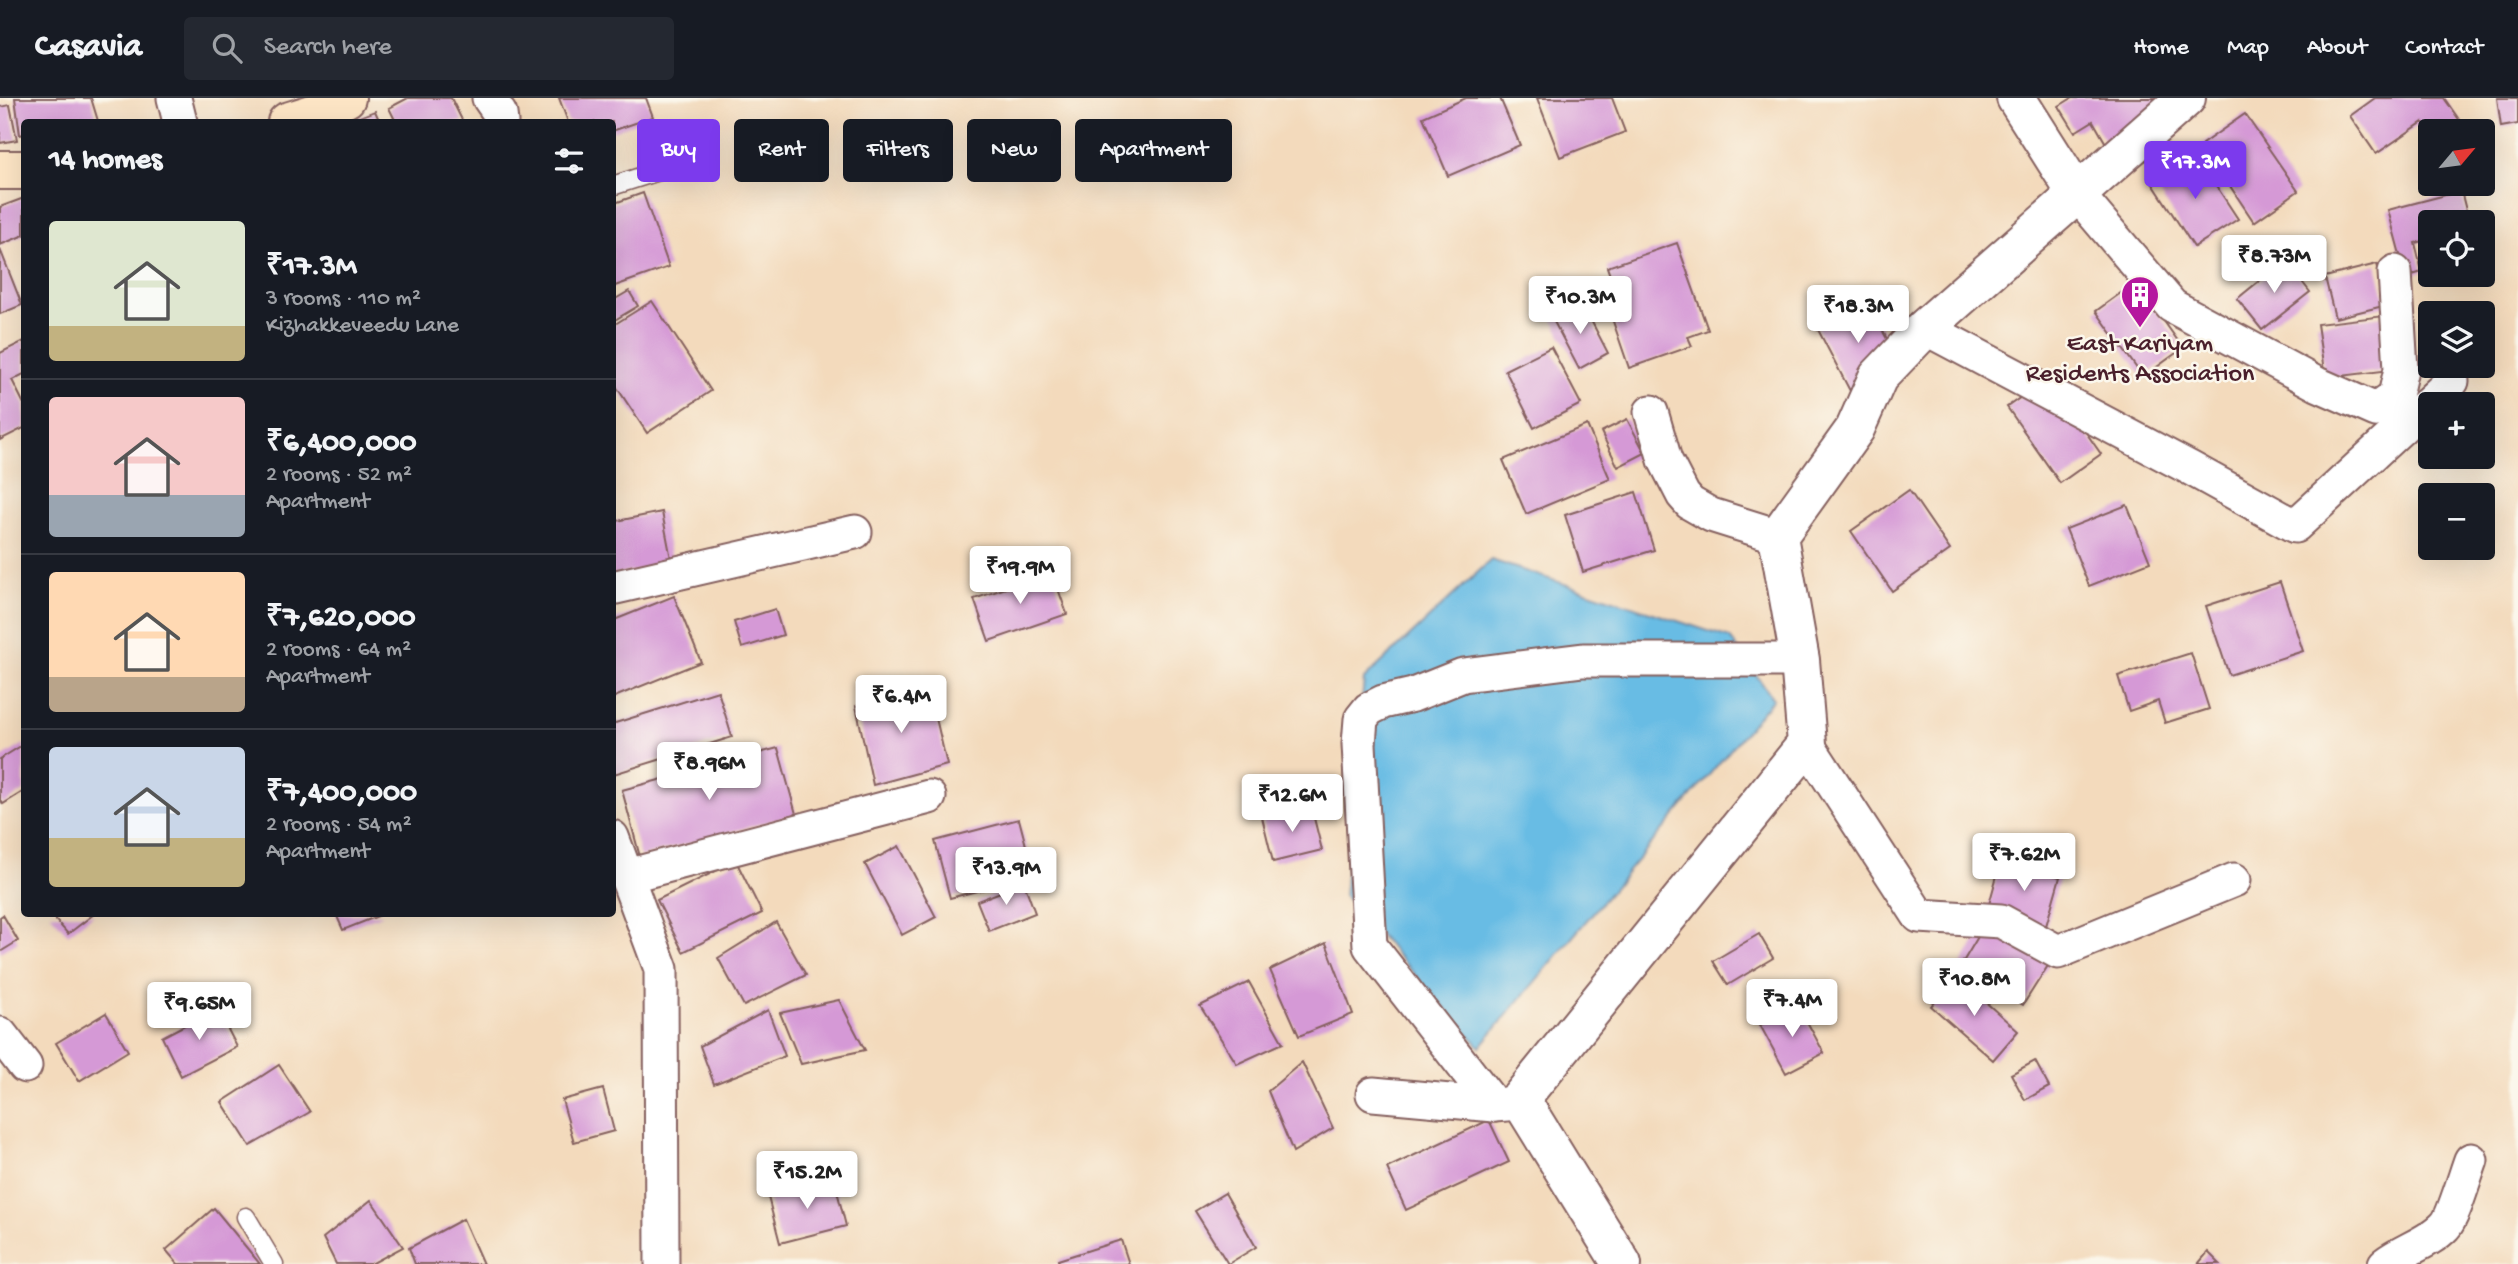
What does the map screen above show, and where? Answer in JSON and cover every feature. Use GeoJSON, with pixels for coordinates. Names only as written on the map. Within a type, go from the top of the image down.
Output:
{"type":"FeatureCollection","features":[{"type":"Feature","properties":{"kind":"main road"},"geometry":{"type":"LineString","coordinates":[[298,119],[320,113],[346,98]]}},
{"type":"Feature","properties":{"kind":"main road"},"geometry":{"type":"LineString","coordinates":[[0,170],[21,170]]}},
{"type":"Feature","properties":{"kind":"street"},"geometry":{"type":"LineString","coordinates":[[174,98],[179,119]]}},
{"type":"Feature","properties":{"kind":"street"},"geometry":{"type":"LineString","coordinates":[[489,98],[501,119]]}},
{"type":"Feature","properties":{"kind":"street"},"geometry":{"type":"LineString","coordinates":[[2016,98],[2077,194],[2172,306],[2317,384],[2376,410],[2395,396],[2401,369],[2395,272]]}},
{"type":"Feature","properties":{"kind":"street"},"geometry":{"type":"LineString","coordinates":[[2186,98],[1925,328],[1878,377],[1855,429],[1778,536],[1800,660],[1807,744],[1919,916],[2001,921],[2058,952],[2234,880]]}},
{"type":"Feature","properties":{"kind":"street"},"geometry":{"type":"LineString","coordinates":[[1925,328],[2295,526],[2452,380]]}},
{"type":"Feature","properties":{"kind":"street"},"geometry":{"type":"LineString","coordinates":[[1651,412],[1665,460],[1690,503],[1711,515],[1778,536]]}},
{"type":"Feature","properties":{"kind":"street"},"geometry":{"type":"LineString","coordinates":[[616,587],[855,532]]}},
{"type":"Feature","properties":{"kind":"street"},"geometry":{"type":"LineString","coordinates":[[1622,1264],[1507,1102],[1370,946],[1359,744],[1361,719],[1369,709],[1383,702],[1413,695],[1463,675],[1583,660],[1800,660]]}},
{"type":"Feature","properties":{"kind":"street"},"geometry":{"type":"LineString","coordinates":[[1507,1102],[1807,744]]}},
{"type":"Feature","properties":{"kind":"street"},"geometry":{"type":"LineString","coordinates":[[627,876],[929,797]]}},
{"type":"Feature","properties":{"kind":"street"},"geometry":{"type":"LineString","coordinates":[[616,847],[661,969],[662,1264]]}},
{"type":"Feature","properties":{"kind":"street"},"geometry":{"type":"LineString","coordinates":[[0,1034],[25,1066]]}},
{"type":"Feature","properties":{"kind":"street"},"geometry":{"type":"LineString","coordinates":[[1373,1094],[1507,1102]]}},
{"type":"Feature","properties":{"kind":"street"},"geometry":{"type":"LineString","coordinates":[[2385,1264],[2400,1252],[2447,1225],[2471,1160]]}},
{"type":"Feature","properties":{"kind":"lane"},"geometry":{"type":"LineString","coordinates":[[616,186],[637,179]]}},
{"type":"Feature","properties":{"kind":"lane"},"geometry":{"type":"LineString","coordinates":[[246,1217],[274,1264]]}},
{"type":"Feature","properties":{"kind":"water"},"geometry":{"type":"Polygon","coordinates":[[[1491,560],[1730,638],[1773,699],[1480,1047],[1344,896],[1364,679],[1491,560]]]}},
{"type":"Feature","properties":{"kind":"building"},"geometry":{"type":"Polygon","coordinates":[[[15,98],[91,98],[97,119],[21,119],[20,135],[15,98]]]}},
{"type":"Feature","properties":{"kind":"building"},"geometry":{"type":"Polygon","coordinates":[[[408,98],[451,98],[462,119],[394,119],[389,108],[408,98]]]}},
{"type":"Feature","properties":{"kind":"building"},"geometry":{"type":"Polygon","coordinates":[[[559,98],[646,98],[653,117],[637,119],[637,122],[616,130],[616,119],[567,119],[559,98]]]}},
{"type":"Feature","properties":{"kind":"building"},"geometry":{"type":"Polygon","coordinates":[[[1466,98],[1500,98],[1520,145],[1448,176],[1423,117],[1466,98]]]}},
{"type":"Feature","properties":{"kind":"building"},"geometry":{"type":"Polygon","coordinates":[[[1537,98],[1612,98],[1625,132],[1560,157],[1537,98]]]}},
{"type":"Feature","properties":{"kind":"building"},"geometry":{"type":"Polygon","coordinates":[[[2072,98],[2179,98],[2108,147],[2093,121],[2075,132],[2059,106],[2072,98]]]}},
{"type":"Feature","properties":{"kind":"building"},"geometry":{"type":"Polygon","coordinates":[[[2375,98],[2444,98],[2459,119],[2418,119],[2418,125],[2376,154],[2350,116],[2375,98]]]}},
{"type":"Feature","properties":{"kind":"building"},"geometry":{"type":"Polygon","coordinates":[[[2497,98],[2518,98],[2518,124],[2501,127],[2497,98]]]}},
{"type":"Feature","properties":{"kind":"building"},"geometry":{"type":"Polygon","coordinates":[[[10,105],[17,140],[0,143],[0,107],[10,105]]]}},
{"type":"Feature","properties":{"kind":"building"},"geometry":{"type":"Polygon","coordinates":[[[375,111],[379,119],[355,119],[375,111]]]}},
{"type":"Feature","properties":{"kind":"building"},"geometry":{"type":"Polygon","coordinates":[[[2245,114],[2298,191],[2254,222],[2202,144],[2245,114]]]}},
{"type":"Feature","properties":{"kind":"building"},"geometry":{"type":"Polygon","coordinates":[[[2196,155],[2238,219],[2194,247],[2153,184],[2196,155]]]}},
{"type":"Feature","properties":{"kind":"building"},"geometry":{"type":"Polygon","coordinates":[[[643,193],[669,267],[616,286],[616,203],[643,193]]]}},
{"type":"Feature","properties":{"kind":"building"},"geometry":{"type":"Polygon","coordinates":[[[2442,196],[2462,196],[2466,210],[2418,210],[2418,242],[2415,243],[2418,273],[2406,277],[2388,210],[2442,196]]]}},
{"type":"Feature","properties":{"kind":"building"},"geometry":{"type":"Polygon","coordinates":[[[21,199],[21,236],[0,245],[0,207],[21,199]]]}},
{"type":"Feature","properties":{"kind":"building"},"geometry":{"type":"Polygon","coordinates":[[[1677,243],[1708,330],[1688,337],[1692,346],[1629,368],[1606,301],[1618,297],[1607,267],[1677,243]]]}},
{"type":"Feature","properties":{"kind":"building"},"geometry":{"type":"Polygon","coordinates":[[[0,249],[21,305],[0,314],[0,249]]]}},
{"type":"Feature","properties":{"kind":"building"},"geometry":{"type":"Polygon","coordinates":[[[2285,260],[2310,292],[2262,330],[2237,299],[2285,260]]]}},
{"type":"Feature","properties":{"kind":"building"},"geometry":{"type":"Polygon","coordinates":[[[2377,264],[2387,305],[2335,318],[2325,277],[2377,264]]]}},
{"type":"Feature","properties":{"kind":"building","name":"East Kariyam Residents Association"},"geometry":{"type":"Polygon","coordinates":[[[2136,282],[2183,348],[2143,377],[2096,311],[2136,282]]]}},
{"type":"Feature","properties":{"kind":"building"},"geometry":{"type":"Polygon","coordinates":[[[629,291],[638,306],[616,319],[616,299],[629,291]]]}},
{"type":"Feature","properties":{"kind":"building"},"geometry":{"type":"Polygon","coordinates":[[[1865,298],[1901,365],[1850,391],[1815,324],[1865,298]]]}},
{"type":"Feature","properties":{"kind":"building"},"geometry":{"type":"Polygon","coordinates":[[[652,301],[711,391],[647,433],[616,386],[616,324],[652,301]]]}},
{"type":"Feature","properties":{"kind":"building"},"geometry":{"type":"Polygon","coordinates":[[[1582,303],[1608,353],[1579,369],[1552,318],[1582,303]]]}},
{"type":"Feature","properties":{"kind":"building"},"geometry":{"type":"Polygon","coordinates":[[[2384,316],[2391,370],[2325,378],[2317,324],[2384,316]]]}},
{"type":"Feature","properties":{"kind":"building"},"geometry":{"type":"Polygon","coordinates":[[[21,342],[21,376],[12,380],[21,398],[21,430],[0,440],[0,353],[21,342]]]}},
{"type":"Feature","properties":{"kind":"building"},"geometry":{"type":"Polygon","coordinates":[[[1551,347],[1581,404],[1534,428],[1505,370],[1551,347]]]}},
{"type":"Feature","properties":{"kind":"building"},"geometry":{"type":"Polygon","coordinates":[[[2048,378],[2101,454],[2060,483],[2007,407],[2048,378]]]}},
{"type":"Feature","properties":{"kind":"building"},"geometry":{"type":"Polygon","coordinates":[[[1627,419],[1645,453],[1618,467],[1601,432],[1627,419]]]}},
{"type":"Feature","properties":{"kind":"building"},"geometry":{"type":"Polygon","coordinates":[[[1587,425],[1610,479],[1526,514],[1503,460],[1587,425]]]}},
{"type":"Feature","properties":{"kind":"building"},"geometry":{"type":"Polygon","coordinates":[[[1909,490],[1950,550],[1892,591],[1851,531],[1909,490]]]}},
{"type":"Feature","properties":{"kind":"building"},"geometry":{"type":"Polygon","coordinates":[[[1636,492],[1654,550],[1583,572],[1565,515],[1636,492]]]}},
{"type":"Feature","properties":{"kind":"building"},"geometry":{"type":"Polygon","coordinates":[[[2127,505],[2150,562],[2089,586],[2066,529],[2127,505]]]}},
{"type":"Feature","properties":{"kind":"building"},"geometry":{"type":"Polygon","coordinates":[[[662,512],[672,564],[616,574],[616,521],[662,512]]]}},
{"type":"Feature","properties":{"kind":"building"},"geometry":{"type":"Polygon","coordinates":[[[1052,572],[1067,614],[989,641],[974,599],[1052,572]]]}},
{"type":"Feature","properties":{"kind":"building"},"geometry":{"type":"Polygon","coordinates":[[[2280,582],[2303,651],[2229,675],[2206,606],[2280,582]]]}},
{"type":"Feature","properties":{"kind":"building"},"geometry":{"type":"Polygon","coordinates":[[[674,596],[701,662],[616,696],[616,619],[674,596]]]}},
{"type":"Feature","properties":{"kind":"building"},"geometry":{"type":"Polygon","coordinates":[[[775,609],[783,635],[742,648],[734,622],[775,609]]]}},
{"type":"Feature","properties":{"kind":"building"},"geometry":{"type":"Polygon","coordinates":[[[2191,653],[2209,709],[2165,723],[2158,701],[2129,711],[2118,676],[2191,653]]]}},
{"type":"Feature","properties":{"kind":"building"},"geometry":{"type":"Polygon","coordinates":[[[928,684],[947,765],[873,785],[856,706],[928,684]]]}},
{"type":"Feature","properties":{"kind":"building"},"geometry":{"type":"Polygon","coordinates":[[[718,691],[732,737],[616,773],[616,723],[718,691]]]}},
{"type":"Feature","properties":{"kind":"building"},"geometry":{"type":"Polygon","coordinates":[[[21,746],[21,793],[3,804],[0,799],[0,759],[21,746]]]}},
{"type":"Feature","properties":{"kind":"building"},"geometry":{"type":"Polygon","coordinates":[[[778,748],[796,814],[640,857],[622,790],[778,748]]]}},
{"type":"Feature","properties":{"kind":"building"},"geometry":{"type":"Polygon","coordinates":[[[1311,806],[1322,850],[1273,862],[1262,817],[1311,806]]]}},
{"type":"Feature","properties":{"kind":"building"},"geometry":{"type":"Polygon","coordinates":[[[1019,819],[1034,876],[950,898],[935,841],[1019,819]]]}},
{"type":"Feature","properties":{"kind":"building"},"geometry":{"type":"Polygon","coordinates":[[[899,846],[936,917],[902,935],[865,864],[899,846]]]}},
{"type":"Feature","properties":{"kind":"building"},"geometry":{"type":"Polygon","coordinates":[[[736,861],[762,913],[683,952],[657,900],[736,861]]]}},
{"type":"Feature","properties":{"kind":"building"},"geometry":{"type":"Polygon","coordinates":[[[2001,861],[2060,877],[2046,926],[1988,908],[2001,861]]]}},
{"type":"Feature","properties":{"kind":"building"},"geometry":{"type":"Polygon","coordinates":[[[1024,883],[1035,913],[989,931],[977,901],[1024,883]]]}},
{"type":"Feature","properties":{"kind":"building"},"geometry":{"type":"Polygon","coordinates":[[[3,915],[18,941],[0,952],[0,917],[3,915]]]}},
{"type":"Feature","properties":{"kind":"building"},"geometry":{"type":"Polygon","coordinates":[[[53,917],[90,917],[68,934],[53,917]]]}},
{"type":"Feature","properties":{"kind":"building"},"geometry":{"type":"Polygon","coordinates":[[[337,917],[376,917],[343,930],[337,917]]]}},
{"type":"Feature","properties":{"kind":"building"},"geometry":{"type":"Polygon","coordinates":[[[776,922],[806,975],[744,1006],[718,958],[776,922]]]}},
{"type":"Feature","properties":{"kind":"building"},"geometry":{"type":"Polygon","coordinates":[[[1985,925],[2049,964],[2023,1005],[1960,967],[1985,925]]]}},
{"type":"Feature","properties":{"kind":"building"},"geometry":{"type":"Polygon","coordinates":[[[1759,934],[1773,958],[1728,985],[1713,961],[1759,934]]]}},
{"type":"Feature","properties":{"kind":"building"},"geometry":{"type":"Polygon","coordinates":[[[1326,943],[1353,1014],[1299,1036],[1270,970],[1326,943]]]}},
{"type":"Feature","properties":{"kind":"building"},"geometry":{"type":"Polygon","coordinates":[[[1956,976],[2018,1031],[1993,1060],[1931,1006],[1956,976]]]}},
{"type":"Feature","properties":{"kind":"building"},"geometry":{"type":"Polygon","coordinates":[[[1249,982],[1283,1043],[1237,1064],[1200,1006],[1249,982]]]}},
{"type":"Feature","properties":{"kind":"building"},"geometry":{"type":"Polygon","coordinates":[[[839,1000],[865,1050],[801,1064],[780,1013],[839,1000]]]}},
{"type":"Feature","properties":{"kind":"building"},"geometry":{"type":"Polygon","coordinates":[[[1798,1005],[1824,1053],[1786,1073],[1760,1025],[1798,1005]]]}},
{"type":"Feature","properties":{"kind":"building"},"geometry":{"type":"Polygon","coordinates":[[[217,1008],[237,1047],[181,1076],[162,1037],[217,1008]]]}},
{"type":"Feature","properties":{"kind":"building"},"geometry":{"type":"Polygon","coordinates":[[[768,1010],[785,1056],[714,1084],[700,1046],[768,1010]]]}},
{"type":"Feature","properties":{"kind":"building"},"geometry":{"type":"Polygon","coordinates":[[[106,1013],[128,1051],[79,1081],[56,1043],[106,1013]]]}},
{"type":"Feature","properties":{"kind":"building"},"geometry":{"type":"Polygon","coordinates":[[[2035,1061],[2049,1087],[2025,1100],[2011,1074],[2035,1061]]]}},
{"type":"Feature","properties":{"kind":"building"},"geometry":{"type":"Polygon","coordinates":[[[1302,1062],[1333,1128],[1293,1152],[1268,1091],[1302,1062]]]}},
{"type":"Feature","properties":{"kind":"building"},"geometry":{"type":"Polygon","coordinates":[[[279,1065],[310,1112],[250,1146],[222,1102],[279,1065]]]}},
{"type":"Feature","properties":{"kind":"building"},"geometry":{"type":"Polygon","coordinates":[[[603,1089],[614,1131],[574,1142],[562,1100],[603,1089]]]}},
{"type":"Feature","properties":{"kind":"building"},"geometry":{"type":"Polygon","coordinates":[[[1489,1120],[1509,1162],[1406,1210],[1387,1168],[1489,1120]]]}},
{"type":"Feature","properties":{"kind":"building"},"geometry":{"type":"Polygon","coordinates":[[[834,1179],[846,1226],[780,1243],[768,1197],[834,1179]]]}},
{"type":"Feature","properties":{"kind":"building"},"geometry":{"type":"Polygon","coordinates":[[[1225,1193],[1256,1247],[1228,1264],[1195,1211],[1225,1193]]]}},
{"type":"Feature","properties":{"kind":"building"},"geometry":{"type":"Polygon","coordinates":[[[371,1200],[403,1247],[371,1264],[336,1264],[323,1238],[371,1200]]]}},
{"type":"Feature","properties":{"kind":"building"},"geometry":{"type":"Polygon","coordinates":[[[214,1208],[260,1264],[178,1264],[166,1250],[214,1208]]]}},
{"type":"Feature","properties":{"kind":"building"},"geometry":{"type":"Polygon","coordinates":[[[463,1219],[483,1264],[415,1264],[409,1248],[463,1219]]]}},
{"type":"Feature","properties":{"kind":"building"},"geometry":{"type":"Polygon","coordinates":[[[1121,1240],[1129,1264],[1059,1264],[1058,1260],[1121,1240]]]}},
{"type":"Feature","properties":{"kind":"building"},"geometry":{"type":"Polygon","coordinates":[[[2208,1252],[2220,1264],[2198,1264],[2208,1252]]]}},
{"type":"Feature","properties":{"kind":"place","name":"East Kariyam Residents Association"},"geometry":{"type":"Point","coordinates":[2140,329]}}]}
